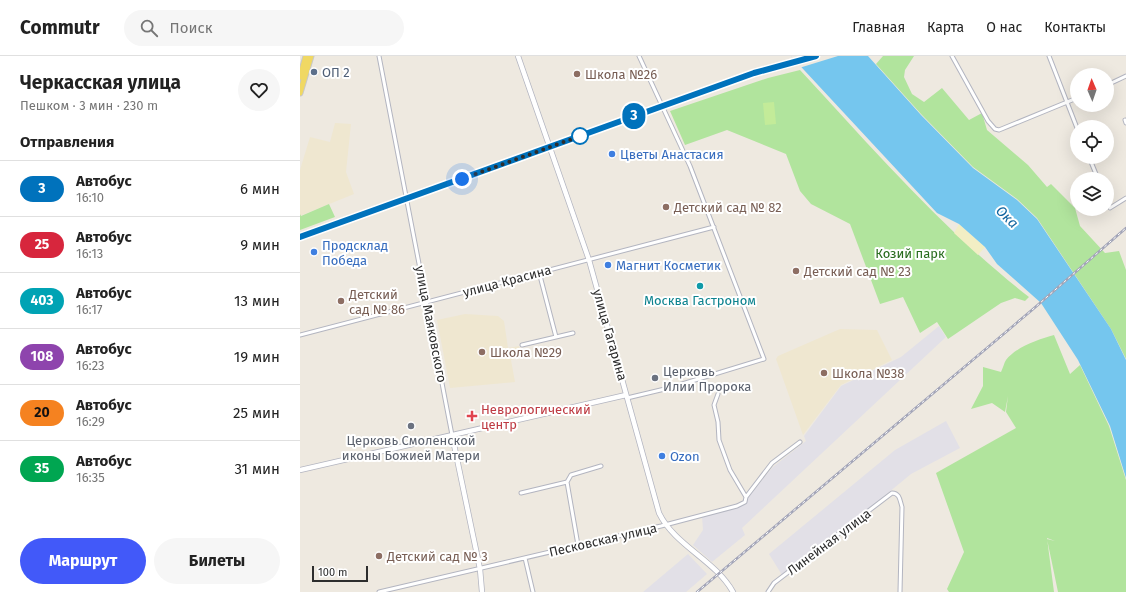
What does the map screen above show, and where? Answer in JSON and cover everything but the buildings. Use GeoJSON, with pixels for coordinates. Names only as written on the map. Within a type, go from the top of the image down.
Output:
{"type":"FeatureCollection","features":[{"type":"Feature","properties":{"kind":"main road"},"geometry":{"type":"LineString","coordinates":[[300,77],[309,56]]}},
{"type":"Feature","properties":{"kind":"main road"},"geometry":{"type":"LineString","coordinates":[[300,93],[309,56]]}},
{"type":"Feature","properties":{"kind":"main road"},"geometry":{"type":"LineString","coordinates":[[300,237],[754,73],[816,56]]}},
{"type":"Feature","properties":{"kind":"street","name":"улица Маяковского"},"geometry":{"type":"LineString","coordinates":[[379,56],[452,435],[480,569],[482,592]]}},
{"type":"Feature","properties":{"kind":"street","name":"улица Гагарина"},"geometry":{"type":"LineString","coordinates":[[518,56],[589,260],[659,513],[666,525],[722,577],[733,592]]}},
{"type":"Feature","properties":{"kind":"street"},"geometry":{"type":"LineString","coordinates":[[300,470],[676,386],[764,358],[714,227],[663,106],[639,56]]}},
{"type":"Feature","properties":{"kind":"street"},"geometry":{"type":"LineString","coordinates":[[952,56],[988,121],[995,129],[1003,130],[1070,101]]}},
{"type":"Feature","properties":{"kind":"street"},"geometry":{"type":"LineString","coordinates":[[1049,56],[1074,120]]}},
{"type":"Feature","properties":{"kind":"street"},"geometry":{"type":"LineString","coordinates":[[1114,82],[1126,76]]}},
{"type":"Feature","properties":{"kind":"street"},"geometry":{"type":"LineString","coordinates":[[1114,206],[1126,198]]}},
{"type":"Feature","properties":{"kind":"street","name":"улица Красина"},"geometry":{"type":"LineString","coordinates":[[300,335],[714,227]]}},
{"type":"Feature","properties":{"kind":"street"},"geometry":{"type":"LineString","coordinates":[[539,272],[556,337]]}},
{"type":"Feature","properties":{"kind":"street"},"geometry":{"type":"LineString","coordinates":[[522,345],[573,333]]}},
{"type":"Feature","properties":{"kind":"street"},"geometry":{"type":"LineString","coordinates":[[718,394],[714,405],[718,422],[719,440],[730,470],[746,497]]}},
{"type":"Feature","properties":{"kind":"street","name":"Песковская улица"},"geometry":{"type":"LineString","coordinates":[[379,592],[666,525],[737,506],[745,502],[746,497],[772,463],[800,442]]}},
{"type":"Feature","properties":{"kind":"street"},"geometry":{"type":"LineString","coordinates":[[521,493],[566,482],[571,476],[601,466]]}},
{"type":"Feature","properties":{"kind":"street"},"geometry":{"type":"LineString","coordinates":[[566,482],[578,546]]}},
{"type":"Feature","properties":{"kind":"street","name":"Линейная улица"},"geometry":{"type":"LineString","coordinates":[[768,592],[774,583],[892,493],[898,495],[902,507],[900,592]]}},
{"type":"Feature","properties":{"kind":"street"},"geometry":{"type":"LineString","coordinates":[[525,558],[533,592]]}},
{"type":"Feature","properties":{"kind":"shaded area"},"geometry":{"type":"Polygon","coordinates":[[[335,123],[351,124],[346,172],[354,194],[300,216],[300,170],[310,137],[330,142],[335,123]]]}},
{"type":"Feature","properties":{"kind":"shaded area","name":"Школа №29"},"geometry":{"type":"Polygon","coordinates":[[[465,314],[498,316],[504,321],[508,348],[519,346],[521,356],[511,360],[515,382],[450,388],[437,320],[465,314]]]}},
{"type":"Feature","properties":{"kind":"shaded area"},"geometry":{"type":"Polygon","coordinates":[[[939,326],[946,337],[742,528],[745,535],[712,562],[693,545],[703,530],[702,516],[733,509],[746,504],[747,498],[773,467],[806,441],[804,436],[841,386],[901,357],[939,326]]]}},
{"type":"Feature","properties":{"kind":"shaded area","name":"Школа №38"},"geometry":{"type":"Polygon","coordinates":[[[840,329],[877,330],[892,360],[841,385],[803,435],[776,359],[778,356],[840,329]]]}},
{"type":"Feature","properties":{"kind":"shaded area"},"geometry":{"type":"Polygon","coordinates":[[[946,421],[960,448],[911,474],[842,531],[830,537],[782,575],[769,554],[895,450],[946,421]]]}},
{"type":"Feature","properties":{"kind":"shaded area"},"geometry":{"type":"Polygon","coordinates":[[[688,554],[707,574],[686,592],[643,592],[688,554]]]}},
{"type":"Feature","properties":{"kind":"green space"},"geometry":{"type":"Polygon","coordinates":[[[883,56],[914,56],[905,70],[904,77],[912,94],[924,102],[942,88],[969,120],[982,113],[987,130],[1028,165],[1047,187],[1051,184],[1070,203],[1070,216],[1077,216],[1080,226],[1105,253],[1119,251],[1126,270],[1126,359],[1111,329],[1037,218],[1017,199],[973,167],[921,114],[876,64],[883,56]]]}},
{"type":"Feature","properties":{"kind":"green space","name":"Козий парк"},"geometry":{"type":"Polygon","coordinates":[[[800,70],[938,217],[967,245],[1029,297],[1025,301],[1015,298],[1001,303],[948,339],[937,322],[920,333],[903,297],[880,304],[850,224],[811,204],[800,191],[786,154],[727,130],[685,145],[670,111],[768,78],[800,70]]]}},
{"type":"Feature","properties":{"kind":"green space"},"geometry":{"type":"Polygon","coordinates":[[[774,102],[776,124],[765,125],[763,103],[774,102]]]}},
{"type":"Feature","properties":{"kind":"green space"},"geometry":{"type":"Polygon","coordinates":[[[329,204],[335,217],[300,230],[300,214],[301,216],[329,204]]]}},
{"type":"Feature","properties":{"kind":"green space"},"geometry":{"type":"Polygon","coordinates":[[[1054,335],[1070,374],[1080,365],[1109,426],[1126,480],[1126,592],[1058,592],[1047,541],[1054,592],[949,592],[947,589],[964,552],[936,473],[1016,428],[1006,412],[1008,396],[1005,412],[992,403],[971,409],[983,386],[983,367],[1001,372],[1010,355],[1035,341],[1054,335]]]}},
{"type":"Feature","properties":{"kind":"sand"},"geometry":{"type":"Polygon","coordinates":[[[959,224],[985,247],[978,255],[954,233],[959,224]]]}},
{"type":"Feature","properties":{"kind":"water","name":"Ока"},"geometry":{"type":"Polygon","coordinates":[[[791,56],[868,56],[921,115],[973,168],[1017,200],[1037,219],[1111,329],[1126,360],[1126,478],[1110,426],[1078,360],[1041,303],[997,264],[985,247],[959,224],[937,213],[791,56]]]}},
{"type":"Feature","properties":{"kind":"pier"},"geometry":{"type":"Polygon","coordinates":[[[838,56],[799,68],[789,57],[838,56]]]}},
{"type":"Feature","properties":{"kind":"railway"},"geometry":{"type":"LineString","coordinates":[[697,592],[1032,310],[1126,228]]}},
{"type":"Feature","properties":{"kind":"bus line","name":"3"},"geometry":{"type":"LineString","coordinates":[[300,237],[754,73],[816,56]]}},
{"type":"Feature","properties":{"kind":"place","name":"ОП 2"},"geometry":{"type":"Point","coordinates":[314,72]}},
{"type":"Feature","properties":{"kind":"place","name":"Школа №26"},"geometry":{"type":"Point","coordinates":[577,74]}},
{"type":"Feature","properties":{"kind":"place","name":"Цветы Анастасия"},"geometry":{"type":"Point","coordinates":[612,154]}},
{"type":"Feature","properties":{"kind":"place","name":"Детский сад № 82"},"geometry":{"type":"Point","coordinates":[666,207]}},
{"type":"Feature","properties":{"kind":"place","name":"Продсклад Победа"},"geometry":{"type":"Point","coordinates":[314,252]}},
{"type":"Feature","properties":{"kind":"place","name":"Магнит Косметик"},"geometry":{"type":"Point","coordinates":[608,265]}},
{"type":"Feature","properties":{"kind":"place","name":"Детский сад № 23"},"geometry":{"type":"Point","coordinates":[796,271]}},
{"type":"Feature","properties":{"kind":"place","name":"Москва Гастроном"},"geometry":{"type":"Point","coordinates":[700,286]}},
{"type":"Feature","properties":{"kind":"place","name":"Детский сад № 86"},"geometry":{"type":"Point","coordinates":[341,301]}},
{"type":"Feature","properties":{"kind":"place","name":"Школа №29"},"geometry":{"type":"Point","coordinates":[482,352]}},
{"type":"Feature","properties":{"kind":"place","name":"Школа №38"},"geometry":{"type":"Point","coordinates":[824,373]}},
{"type":"Feature","properties":{"kind":"place","name":"Церковь Илии Пророка"},"geometry":{"type":"Point","coordinates":[655,378]}},
{"type":"Feature","properties":{"kind":"place","name":"Неврологический центр"},"geometry":{"type":"Point","coordinates":[472,416]}},
{"type":"Feature","properties":{"kind":"place","name":"Церковь Смоленской иконы Божией Матери"},"geometry":{"type":"Point","coordinates":[411,426]}},
{"type":"Feature","properties":{"kind":"place","name":"Ozon"},"geometry":{"type":"Point","coordinates":[662,456]}},
{"type":"Feature","properties":{"kind":"place","name":"Детский сад № 3"},"geometry":{"type":"Point","coordinates":[379,556]}},
{"type":"Feature","properties":{"kind":"route"},"geometry":{"type":"LineString","coordinates":[[462,179],[583,135],[580,136]]}}]}
